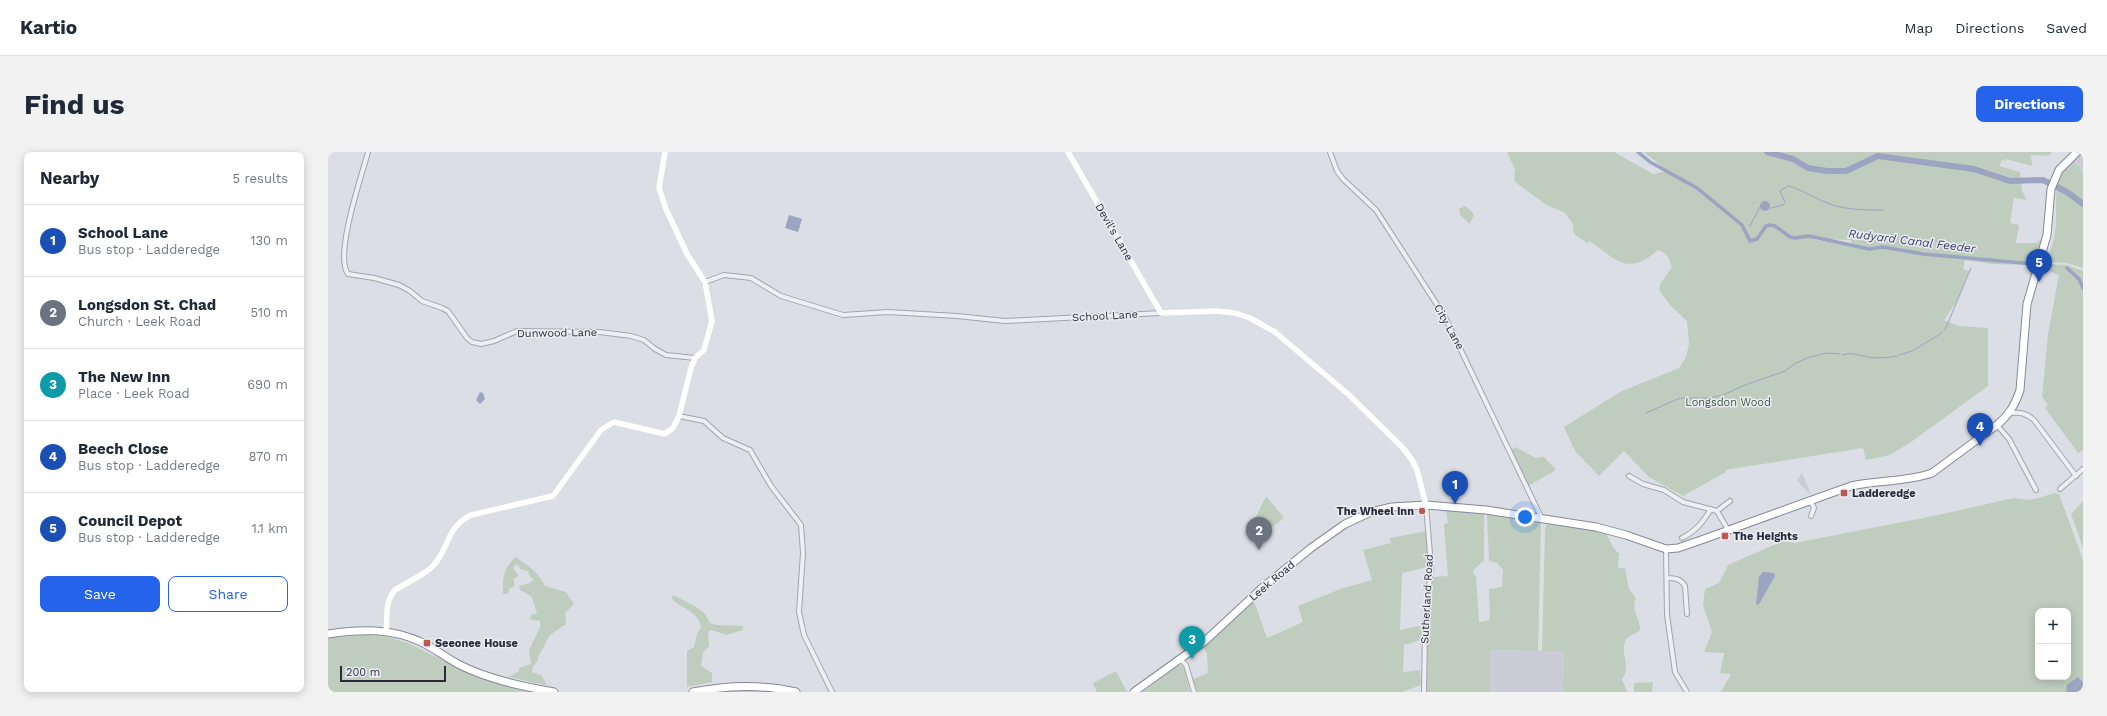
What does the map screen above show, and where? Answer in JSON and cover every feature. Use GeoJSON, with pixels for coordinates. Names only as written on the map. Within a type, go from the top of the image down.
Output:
{"type":"FeatureCollection","features":[{"type":"Feature","properties":{"kind":"highway"},"geometry":{"type":"LineString","coordinates":[[1426,505],[1468,508],[1596,527],[1626,535],[1666,549],[1678,548],[1810,499],[1870,482],[1906,479],[1932,473],[1998,425],[2010,413],[2020,390],[2028,304],[2047,235],[2051,189],[2056,176],[2070,157],[2077,152]]}},
{"type":"Feature","properties":{"kind":"highway","name":"Leek Road"},"geometry":{"type":"LineString","coordinates":[[1134,692],[1205,642],[1262,588],[1311,548],[1345,524],[1360,516],[1381,509],[1426,505]]}},
{"type":"Feature","properties":{"kind":"highway"},"geometry":{"type":"LineString","coordinates":[[328,634],[349,630],[386,632],[420,642],[458,664],[484,675],[554,692]]}},
{"type":"Feature","properties":{"kind":"highway"},"geometry":{"type":"LineString","coordinates":[[693,692],[726,686],[746,686],[796,692]]}},
{"type":"Feature","properties":{"kind":"street","name":"Dunwood Lane"},"geometry":{"type":"LineString","coordinates":[[368,152],[347,233],[344,264],[348,274],[374,278],[399,285],[422,301],[448,311],[467,338],[472,342],[481,344],[494,341],[517,331],[600,332],[631,336],[644,340],[655,349],[666,354],[695,358]]}},
{"type":"Feature","properties":{"kind":"street"},"geometry":{"type":"LineString","coordinates":[[386,632],[387,609],[390,596],[401,586],[431,568],[439,558],[454,527],[462,520],[471,515],[553,496],[601,430],[609,424],[614,422],[665,434],[673,428],[679,416],[695,358],[704,350],[712,321],[705,282],[687,254],[666,209],[659,188],[665,152]]}},
{"type":"Feature","properties":{"kind":"street","name":"Devil's Lane"},"geometry":{"type":"LineString","coordinates":[[1068,152],[1161,313]]}},
{"type":"Feature","properties":{"kind":"street","name":"City Lane"},"geometry":{"type":"LineString","coordinates":[[1330,152],[1337,171],[1376,210],[1445,318],[1542,518]]}},
{"type":"Feature","properties":{"kind":"street","name":"School Lane"},"geometry":{"type":"LineString","coordinates":[[705,282],[724,275],[751,278],[781,296],[843,315],[888,312],[957,316],[1005,321],[1161,313],[1235,313],[1250,318],[1275,332],[1348,394],[1403,448],[1417,470],[1426,505]]}},
{"type":"Feature","properties":{"kind":"street"},"geometry":{"type":"LineString","coordinates":[[2010,413],[2019,412],[2028,415],[2034,420],[2076,476]]}},
{"type":"Feature","properties":{"kind":"street"},"geometry":{"type":"LineString","coordinates":[[679,416],[704,421],[724,438],[750,450],[770,486],[801,525],[803,553],[799,612],[804,635],[832,692]]}},
{"type":"Feature","properties":{"kind":"street"},"geometry":{"type":"LineString","coordinates":[[1998,425],[2016,452],[2036,490]]}},
{"type":"Feature","properties":{"kind":"street"},"geometry":{"type":"LineString","coordinates":[[2060,489],[2083,470]]}},
{"type":"Feature","properties":{"kind":"street"},"geometry":{"type":"LineString","coordinates":[[1629,476],[1643,484],[1664,490],[1683,502],[1717,512],[1728,530]]}},
{"type":"Feature","properties":{"kind":"street"},"geometry":{"type":"LineString","coordinates":[[1810,499],[1814,508],[1811,516]]}},
{"type":"Feature","properties":{"kind":"street"},"geometry":{"type":"LineString","coordinates":[[1717,512],[1730,501]]}},
{"type":"Feature","properties":{"kind":"street","name":"Sutherland Road"},"geometry":{"type":"LineString","coordinates":[[1424,692],[1425,635],[1431,566],[1426,505]]}},
{"type":"Feature","properties":{"kind":"street"},"geometry":{"type":"LineString","coordinates":[[1682,538],[1691,534],[1700,526],[1711,509]]}},
{"type":"Feature","properties":{"kind":"street"},"geometry":{"type":"LineString","coordinates":[[1666,549],[1667,615],[1675,672],[1687,692]]}},
{"type":"Feature","properties":{"kind":"street"},"geometry":{"type":"LineString","coordinates":[[1667,578],[1677,579],[1683,582],[1685,586],[1687,614]]}},
{"type":"Feature","properties":{"kind":"street"},"geometry":{"type":"LineString","coordinates":[[1181,660],[1186,665],[1194,692]]}},
{"type":"Feature","properties":{"kind":"shaded area"},"geometry":{"type":"Polygon","coordinates":[[[2083,152],[2083,174],[2079,166],[2072,161],[2083,152]]]}},
{"type":"Feature","properties":{"kind":"shaded area"},"geometry":{"type":"Polygon","coordinates":[[[1802,473],[1811,494],[1809,494],[1797,480],[1802,473]]]}},
{"type":"Feature","properties":{"kind":"shaded area"},"geometry":{"type":"Polygon","coordinates":[[[1490,650],[1564,651],[1563,692],[1490,692],[1490,650]]]}},
{"type":"Feature","properties":{"kind":"green space","name":"Longsdon Wood"},"geometry":{"type":"Polygon","coordinates":[[[1507,152],[1614,152],[1653,174],[1667,171],[1644,152],[2052,152],[2049,156],[2031,155],[2032,166],[2006,159],[2005,161],[2002,160],[1999,166],[2020,172],[2022,191],[2027,200],[2014,198],[2010,223],[2019,225],[2016,243],[2036,243],[2042,239],[2035,265],[1992,264],[1965,260],[1963,269],[1969,271],[1957,301],[1944,320],[1959,326],[1988,328],[1988,386],[1911,442],[1890,455],[1866,460],[1863,448],[1725,470],[1726,472],[1683,496],[1649,477],[1624,451],[1599,476],[1575,451],[1564,427],[1620,392],[1679,368],[1686,357],[1689,344],[1687,321],[1670,305],[1659,290],[1660,284],[1672,267],[1669,258],[1666,254],[1658,250],[1648,258],[1639,262],[1630,264],[1623,263],[1590,241],[1587,243],[1574,234],[1573,224],[1565,213],[1545,204],[1514,181],[1515,169],[1507,152]],[[1811,239],[1852,246],[1851,240],[1811,239]]]}},
{"type":"Feature","properties":{"kind":"green space"},"geometry":{"type":"Polygon","coordinates":[[[2072,161],[2079,166],[2083,174],[2083,268],[2067,263],[2046,262],[2052,247],[2054,236],[2056,221],[2056,194],[2060,178],[2072,161]]]}},
{"type":"Feature","properties":{"kind":"green space"},"geometry":{"type":"Polygon","coordinates":[[[1465,206],[1474,214],[1470,224],[1460,215],[1459,209],[1465,206]]]}},
{"type":"Feature","properties":{"kind":"green space"},"geometry":{"type":"Polygon","coordinates":[[[2047,264],[2067,265],[2083,271],[2083,450],[2078,453],[2045,408],[2048,405],[2042,397],[2048,334],[2059,275],[2043,269],[2047,264]]]}},
{"type":"Feature","properties":{"kind":"green space"},"geometry":{"type":"Polygon","coordinates":[[[1515,447],[1536,458],[1544,457],[1556,470],[1528,486],[1511,450],[1515,447]]]}},
{"type":"Feature","properties":{"kind":"green space"},"geometry":{"type":"Polygon","coordinates":[[[2054,493],[2059,494],[2083,560],[2083,682],[2078,677],[2067,688],[2066,692],[1721,692],[1731,674],[1720,673],[1724,653],[1704,652],[1712,632],[1703,605],[1705,589],[1719,583],[1728,565],[1783,541],[1795,543],[1938,515],[2014,498],[2028,500],[2054,493]]]}},
{"type":"Feature","properties":{"kind":"green space"},"geometry":{"type":"Polygon","coordinates":[[[1266,496],[1284,518],[1265,533],[1254,521],[1266,496]]]}},
{"type":"Feature","properties":{"kind":"green space"},"geometry":{"type":"Polygon","coordinates":[[[2083,501],[2083,548],[2071,514],[2083,501]]]}},
{"type":"Feature","properties":{"kind":"green space"},"geometry":{"type":"Polygon","coordinates":[[[1446,510],[1484,513],[1484,561],[1473,571],[1474,575],[1476,576],[1479,622],[1490,620],[1489,589],[1502,587],[1503,570],[1497,563],[1489,561],[1487,514],[1541,522],[1538,651],[1490,650],[1490,692],[1427,692],[1427,647],[1433,577],[1448,576],[1444,524],[1448,523],[1446,510]]]}},
{"type":"Feature","properties":{"kind":"green space"},"geometry":{"type":"Polygon","coordinates":[[[1552,523],[1606,533],[1613,547],[1619,554],[1618,568],[1625,568],[1629,589],[1636,598],[1634,607],[1640,626],[1640,630],[1638,632],[1627,638],[1624,646],[1626,669],[1622,679],[1627,692],[1563,692],[1564,651],[1542,651],[1545,529],[1547,524],[1552,523]]]}},
{"type":"Feature","properties":{"kind":"green space"},"geometry":{"type":"Polygon","coordinates":[[[1427,531],[1428,567],[1402,573],[1400,630],[1423,625],[1421,640],[1404,645],[1403,672],[1420,670],[1421,685],[1402,692],[1197,692],[1193,679],[1208,673],[1207,654],[1204,648],[1254,601],[1267,638],[1303,622],[1298,606],[1343,588],[1372,580],[1363,550],[1391,543],[1390,538],[1427,531]]]}},
{"type":"Feature","properties":{"kind":"green space"},"geometry":{"type":"Polygon","coordinates":[[[515,557],[532,569],[545,586],[566,592],[574,604],[565,613],[566,624],[550,635],[533,667],[532,672],[541,675],[546,683],[545,685],[509,677],[519,671],[519,668],[531,664],[529,650],[541,625],[540,621],[530,619],[531,615],[537,613],[532,597],[520,590],[519,586],[530,583],[534,579],[530,577],[528,571],[520,569],[516,564],[513,568],[518,574],[517,577],[513,579],[515,586],[509,589],[508,594],[503,594],[504,574],[515,557]]]}},
{"type":"Feature","properties":{"kind":"green space"},"geometry":{"type":"Polygon","coordinates":[[[673,595],[695,606],[705,614],[710,623],[717,625],[743,626],[743,630],[726,635],[712,630],[708,632],[709,646],[703,653],[701,666],[712,673],[712,682],[687,687],[687,651],[694,647],[697,634],[701,627],[700,622],[693,614],[672,599],[673,595]]]}},
{"type":"Feature","properties":{"kind":"green space"},"geometry":{"type":"Polygon","coordinates":[[[368,635],[387,637],[408,643],[476,677],[533,692],[328,692],[328,638],[368,635]]]}},
{"type":"Feature","properties":{"kind":"green space"},"geometry":{"type":"Polygon","coordinates":[[[1183,665],[1190,692],[1143,692],[1178,666],[1183,665]]]}},
{"type":"Feature","properties":{"kind":"green space"},"geometry":{"type":"Polygon","coordinates":[[[1116,671],[1127,692],[1097,692],[1093,683],[1116,671]]]}},
{"type":"Feature","properties":{"kind":"green space"},"geometry":{"type":"Polygon","coordinates":[[[1653,682],[1652,692],[1634,692],[1634,683],[1653,682]]]}},
{"type":"Feature","properties":{"kind":"green space"},"geometry":{"type":"Polygon","coordinates":[[[742,689],[780,692],[718,692],[742,689]]]}},
{"type":"Feature","properties":{"kind":"water"},"geometry":{"type":"Polygon","coordinates":[[[1765,201],[1770,206],[1765,211],[1760,206],[1765,201]]]}},
{"type":"Feature","properties":{"kind":"water"},"geometry":{"type":"Polygon","coordinates":[[[789,215],[802,219],[798,232],[785,228],[789,215]]]}},
{"type":"Feature","properties":{"kind":"water"},"geometry":{"type":"Polygon","coordinates":[[[480,392],[483,393],[485,399],[480,404],[476,400],[480,392]]]}},
{"type":"Feature","properties":{"kind":"water"},"geometry":{"type":"Polygon","coordinates":[[[1763,572],[1774,573],[1775,576],[1759,604],[1756,605],[1759,577],[1763,572]]]}},
{"type":"Feature","properties":{"kind":"water"},"geometry":{"type":"Polygon","coordinates":[[[2078,677],[2083,682],[2083,692],[2066,692],[2067,685],[2078,677]]]}},
{"type":"Feature","properties":{"kind":"waterway","name":"Rudyard Canal Feeder"},"geometry":{"type":"LineString","coordinates":[[1638,152],[1650,162],[1697,188],[1742,225],[1750,241],[1757,239],[1766,226],[1770,225],[1775,226],[1790,237],[1795,238],[1809,236],[1869,249],[1883,247],[1923,254],[2035,264]]}},
{"type":"Feature","properties":{"kind":"waterway"},"geometry":{"type":"LineString","coordinates":[[1767,152],[1793,159],[1808,168],[1827,171],[1846,171],[1878,156],[1974,169],[2010,181],[2043,180],[2067,192],[2083,204]]}},
{"type":"Feature","properties":{"kind":"waterway"},"geometry":{"type":"LineString","coordinates":[[1771,208],[1783,205],[1785,202],[1780,191],[1788,186],[1839,207],[1861,210],[1883,210]]}},
{"type":"Feature","properties":{"kind":"waterway"},"geometry":{"type":"LineString","coordinates":[[1750,226],[1760,207]]}},
{"type":"Feature","properties":{"kind":"waterway"},"geometry":{"type":"LineString","coordinates":[[1945,330],[1971,268]]}},
{"type":"Feature","properties":{"kind":"waterway","name":"Rudyard Canal Feeder"},"geometry":{"type":"LineString","coordinates":[[2067,268],[2079,279],[2083,288]]}},
{"type":"Feature","properties":{"kind":"waterway"},"geometry":{"type":"LineString","coordinates":[[1899,355],[1912,351],[1942,333]]}},
{"type":"Feature","properties":{"kind":"waterway"},"geometry":{"type":"LineString","coordinates":[[1646,413],[1680,398],[1708,398],[1723,395],[1745,385],[1785,371],[1796,363],[1810,357],[1827,353],[1840,354]]}},
{"type":"Feature","properties":{"kind":"waterway"},"geometry":{"type":"LineString","coordinates":[[1842,355],[1851,354],[1876,358],[1897,356]]}},
{"type":"Feature","properties":{"kind":"place","name":"Council Depot"},"geometry":{"type":"Point","coordinates":[2039,282]}},
{"type":"Feature","properties":{"kind":"place","name":"Beech Close"},"geometry":{"type":"Point","coordinates":[1980,446]}},
{"type":"Feature","properties":{"kind":"place","name":"Ladderedge"},"geometry":{"type":"Point","coordinates":[1844,493]}},
{"type":"Feature","properties":{"kind":"place","name":"School Lane"},"geometry":{"type":"Point","coordinates":[1455,504]}},
{"type":"Feature","properties":{"kind":"place","name":"The Wheel Inn"},"geometry":{"type":"Point","coordinates":[1422,511]}},
{"type":"Feature","properties":{"kind":"place","name":"The Heights"},"geometry":{"type":"Point","coordinates":[1725,536]}},
{"type":"Feature","properties":{"kind":"place","name":"Longsdon St. Chad"},"geometry":{"type":"Point","coordinates":[1259,550]}},
{"type":"Feature","properties":{"kind":"place","name":"Seeonee House"},"geometry":{"type":"Point","coordinates":[427,643]}},
{"type":"Feature","properties":{"kind":"place","name":"The New Inn"},"geometry":{"type":"Point","coordinates":[1192,659]}}]}
